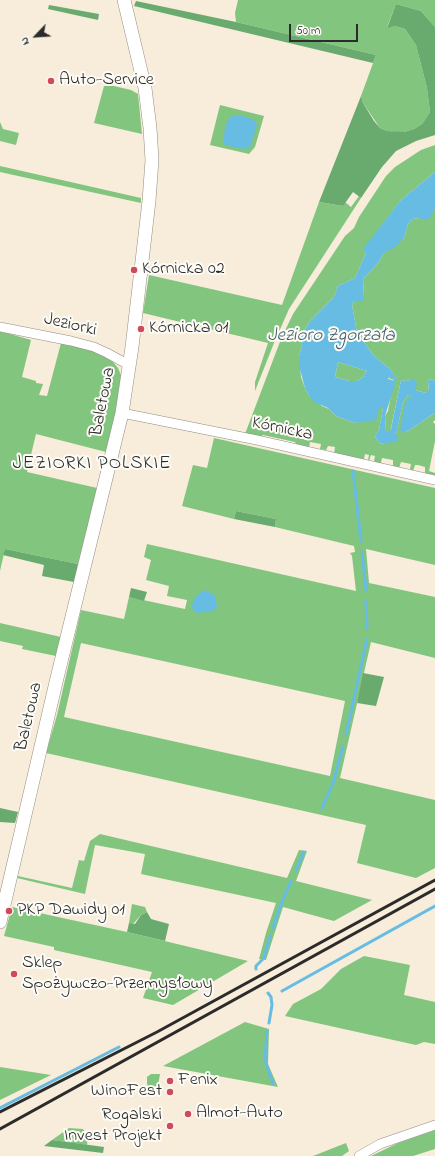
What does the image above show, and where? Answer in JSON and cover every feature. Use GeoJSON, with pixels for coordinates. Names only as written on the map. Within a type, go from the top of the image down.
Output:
{"type":"FeatureCollection","features":[{"type":"Feature","properties":{"kind":"street","name":"Baletowa"},"geometry":{"type":"LineString","coordinates":[[0,922],[57,678],[122,413],[134,335],[149,201],[152,160],[145,88],[124,0]]}},
{"type":"Feature","properties":{"kind":"street","name":"Jeziorki"},"geometry":{"type":"LineString","coordinates":[[0,327],[94,347],[129,365]]}},
{"type":"Feature","properties":{"kind":"street","name":"Kórnicka"},"geometry":{"type":"LineString","coordinates":[[122,413],[251,439],[435,480]]}},
{"type":"Feature","properties":{"kind":"street"},"geometry":{"type":"LineString","coordinates":[[359,1156],[380,1144],[435,1125]]}},
{"type":"Feature","properties":{"kind":"green space"},"geometry":{"type":"Polygon","coordinates":[[[238,0],[435,0],[435,27],[421,11],[396,4],[387,27],[395,26],[405,29],[416,45],[427,88],[430,112],[422,124],[414,129],[404,132],[395,132],[380,128],[363,103],[361,96],[376,55],[236,22],[235,13],[238,0]]]}},
{"type":"Feature","properties":{"kind":"green space"},"geometry":{"type":"Polygon","coordinates":[[[136,1],[236,22],[376,55],[373,63],[134,6],[136,1]]]}},
{"type":"Feature","properties":{"kind":"green space"},"geometry":{"type":"Polygon","coordinates":[[[396,4],[421,11],[435,27],[435,135],[416,141],[396,151],[382,167],[361,198],[353,192],[343,206],[319,202],[361,96],[363,103],[374,121],[380,128],[387,131],[404,132],[414,129],[422,124],[430,112],[427,88],[416,45],[405,29],[395,26],[387,28],[396,4]]]}},
{"type":"Feature","properties":{"kind":"green space"},"geometry":{"type":"Polygon","coordinates":[[[49,5],[99,14],[98,20],[48,9],[49,5]]]}},
{"type":"Feature","properties":{"kind":"green space"},"geometry":{"type":"Polygon","coordinates":[[[104,86],[114,86],[131,90],[138,94],[142,134],[94,123],[104,86]]]}},
{"type":"Feature","properties":{"kind":"green space"},"geometry":{"type":"Polygon","coordinates":[[[220,105],[264,116],[255,147],[249,154],[210,145],[220,105]]]}},
{"type":"Feature","properties":{"kind":"green space"},"geometry":{"type":"Polygon","coordinates":[[[0,122],[3,129],[19,133],[16,145],[0,141],[0,122]]]}},
{"type":"Feature","properties":{"kind":"green space"},"geometry":{"type":"Polygon","coordinates":[[[435,145],[435,172],[401,200],[364,249],[366,253],[355,278],[338,286],[334,297],[311,320],[301,336],[302,346],[299,356],[301,377],[309,396],[322,406],[329,409],[336,416],[355,423],[359,422],[379,408],[383,408],[379,430],[375,437],[380,443],[384,444],[396,434],[403,402],[408,395],[411,395],[405,433],[435,413],[435,420],[433,422],[435,424],[435,441],[429,471],[435,473],[435,476],[425,473],[425,467],[418,465],[415,465],[413,471],[410,469],[411,464],[401,462],[399,468],[393,467],[393,460],[382,458],[381,463],[379,464],[374,461],[375,456],[371,455],[369,461],[369,455],[365,454],[364,459],[362,460],[334,454],[335,447],[328,446],[326,450],[320,449],[321,444],[310,442],[309,448],[297,446],[295,442],[263,435],[259,438],[245,434],[281,339],[293,314],[345,236],[354,228],[359,217],[386,176],[395,167],[421,150],[435,145]]]}},
{"type":"Feature","properties":{"kind":"green space"},"geometry":{"type":"Polygon","coordinates":[[[0,166],[141,198],[141,203],[0,172],[0,166]]]}},
{"type":"Feature","properties":{"kind":"green space"},"geometry":{"type":"Polygon","coordinates":[[[359,196],[361,198],[289,309],[255,391],[255,382],[268,343],[143,313],[149,275],[282,305],[319,202],[343,206],[345,202],[351,207],[359,196]]]}},
{"type":"Feature","properties":{"kind":"green space"},"geometry":{"type":"Polygon","coordinates":[[[435,208],[435,381],[430,379],[428,382],[429,391],[426,393],[415,390],[410,380],[401,380],[391,428],[390,432],[388,433],[386,432],[385,416],[388,411],[394,380],[388,377],[397,379],[390,369],[374,356],[357,332],[352,305],[354,301],[364,297],[363,279],[378,263],[384,253],[404,238],[408,224],[412,219],[419,218],[435,208]]]}},
{"type":"Feature","properties":{"kind":"green space"},"geometry":{"type":"Polygon","coordinates":[[[0,331],[31,340],[22,377],[36,381],[36,383],[43,384],[39,395],[47,396],[61,343],[90,349],[108,356],[118,368],[121,375],[115,416],[106,452],[36,434],[29,463],[27,472],[97,488],[78,564],[5,549],[0,571],[0,331]]]}},
{"type":"Feature","properties":{"kind":"green space"},"geometry":{"type":"Polygon","coordinates":[[[338,362],[367,371],[363,377],[357,381],[349,381],[335,377],[338,362]]]}},
{"type":"Feature","properties":{"kind":"green space"},"geometry":{"type":"Polygon","coordinates":[[[214,438],[435,488],[435,565],[366,549],[369,583],[435,597],[435,658],[371,642],[340,778],[435,800],[435,868],[416,878],[357,863],[366,825],[46,753],[57,715],[81,610],[124,619],[129,597],[185,609],[187,600],[167,596],[169,586],[146,580],[151,560],[144,557],[147,544],[356,591],[352,556],[350,553],[355,552],[354,546],[275,527],[276,519],[236,511],[234,519],[182,506],[193,465],[207,468],[214,438]],[[81,643],[64,717],[330,776],[345,701],[81,643]]]}},
{"type":"Feature","properties":{"kind":"green space"},"geometry":{"type":"Polygon","coordinates":[[[236,511],[276,519],[275,527],[234,519],[236,511]]]}},
{"type":"Feature","properties":{"kind":"green space"},"geometry":{"type":"Polygon","coordinates":[[[5,549],[78,564],[74,582],[42,576],[44,565],[3,555],[5,549]]]}},
{"type":"Feature","properties":{"kind":"green space"},"geometry":{"type":"Polygon","coordinates":[[[131,588],[147,592],[144,601],[129,597],[131,588]]]}},
{"type":"Feature","properties":{"kind":"green space"},"geometry":{"type":"Polygon","coordinates":[[[0,623],[61,637],[56,656],[22,649],[23,646],[0,641],[0,623]]]}},
{"type":"Feature","properties":{"kind":"green space"},"geometry":{"type":"Polygon","coordinates":[[[363,673],[384,677],[376,706],[357,703],[363,673]]]}},
{"type":"Feature","properties":{"kind":"green space"},"geometry":{"type":"Polygon","coordinates":[[[0,808],[18,812],[15,823],[0,822],[0,808]]]}},
{"type":"Feature","properties":{"kind":"green space"},"geometry":{"type":"Polygon","coordinates":[[[100,834],[287,878],[299,850],[307,851],[296,881],[372,900],[334,921],[283,907],[266,960],[259,959],[276,903],[141,874],[145,854],[95,845],[85,894],[17,878],[18,876],[72,888],[79,860],[84,861],[90,841],[100,834]]]}},
{"type":"Feature","properties":{"kind":"green space"},"geometry":{"type":"Polygon","coordinates":[[[132,904],[145,907],[147,912],[141,915],[133,924],[129,923],[132,904]]]}},
{"type":"Feature","properties":{"kind":"green space"},"geometry":{"type":"Polygon","coordinates":[[[12,907],[127,932],[248,961],[173,1005],[143,998],[152,972],[54,950],[54,947],[4,936],[12,907]]]}},
{"type":"Feature","properties":{"kind":"green space"},"geometry":{"type":"Polygon","coordinates":[[[147,912],[151,919],[169,924],[165,941],[127,932],[129,923],[135,924],[141,915],[147,912]]]}},
{"type":"Feature","properties":{"kind":"green space"},"geometry":{"type":"Polygon","coordinates":[[[364,956],[410,965],[404,995],[435,1002],[435,1044],[424,1042],[416,1045],[285,1016],[293,1004],[321,989],[341,969],[364,956]]]}},
{"type":"Feature","properties":{"kind":"green space"},"geometry":{"type":"Polygon","coordinates":[[[245,1022],[269,1029],[268,1064],[278,1087],[163,1066],[245,1022]]]}},
{"type":"Feature","properties":{"kind":"green space"},"geometry":{"type":"Polygon","coordinates":[[[0,1067],[51,1075],[0,1100],[0,1067]]]}},
{"type":"Feature","properties":{"kind":"green space"},"geometry":{"type":"Polygon","coordinates":[[[151,1074],[160,1074],[157,1091],[149,1088],[147,1084],[147,1077],[151,1074]]]}},
{"type":"Feature","properties":{"kind":"green space"},"geometry":{"type":"Polygon","coordinates":[[[69,1128],[83,1129],[88,1137],[87,1145],[52,1140],[69,1128]]]}},
{"type":"Feature","properties":{"kind":"green space"},"geometry":{"type":"Polygon","coordinates":[[[435,1130],[435,1149],[413,1156],[371,1156],[398,1143],[435,1130]]]}},
{"type":"Feature","properties":{"kind":"green space"},"geometry":{"type":"Polygon","coordinates":[[[52,1140],[104,1147],[103,1153],[44,1146],[52,1140]]]}},
{"type":"Feature","properties":{"kind":"green space"},"geometry":{"type":"Polygon","coordinates":[[[346,1143],[349,1151],[342,1156],[313,1156],[346,1143]]]}},
{"type":"Feature","properties":{"kind":"water"},"geometry":{"type":"Polygon","coordinates":[[[233,115],[239,115],[255,121],[257,125],[250,147],[244,149],[225,145],[223,141],[225,128],[228,120],[233,115]]]}},
{"type":"Feature","properties":{"kind":"water","name":"Jezioro Zgorzała"},"geometry":{"type":"Polygon","coordinates":[[[435,172],[435,208],[432,215],[427,220],[419,218],[412,219],[408,224],[404,238],[395,247],[384,253],[378,263],[363,279],[363,300],[360,302],[354,301],[352,305],[357,332],[374,356],[390,369],[398,380],[388,377],[388,379],[396,381],[385,416],[386,432],[389,432],[391,429],[401,380],[406,381],[414,379],[417,383],[415,390],[426,393],[429,390],[428,382],[430,379],[435,381],[435,413],[405,433],[400,430],[405,403],[411,396],[408,395],[403,402],[396,434],[398,437],[397,441],[384,444],[380,443],[375,437],[379,430],[383,408],[379,408],[376,420],[355,423],[336,416],[328,408],[314,402],[309,396],[305,388],[299,366],[299,356],[302,346],[301,336],[311,320],[334,297],[338,286],[355,278],[366,253],[363,249],[401,200],[435,172]],[[338,362],[335,377],[349,381],[357,381],[363,377],[367,371],[338,362]]]}},
{"type":"Feature","properties":{"kind":"water"},"geometry":{"type":"Polygon","coordinates":[[[206,590],[215,596],[217,606],[215,610],[198,613],[193,610],[192,606],[194,599],[201,592],[206,590]]]}},
{"type":"Feature","properties":{"kind":"waterway"},"geometry":{"type":"LineString","coordinates":[[353,471],[361,541]]}},
{"type":"Feature","properties":{"kind":"waterway"},"geometry":{"type":"LineString","coordinates":[[362,552],[366,590]]}},
{"type":"Feature","properties":{"kind":"waterway"},"geometry":{"type":"LineString","coordinates":[[366,601],[367,628]]}},
{"type":"Feature","properties":{"kind":"waterway"},"geometry":{"type":"LineString","coordinates":[[346,735],[367,639]]}},
{"type":"Feature","properties":{"kind":"waterway"},"geometry":{"type":"LineString","coordinates":[[322,808],[333,783],[343,746]]}},
{"type":"Feature","properties":{"kind":"waterway"},"geometry":{"type":"LineString","coordinates":[[296,870],[304,852]]}},
{"type":"Feature","properties":{"kind":"waterway"},"geometry":{"type":"LineString","coordinates":[[273,928],[291,881]]}},
{"type":"Feature","properties":{"kind":"waterway"},"geometry":{"type":"LineString","coordinates":[[282,991],[435,906]]}},
{"type":"Feature","properties":{"kind":"waterway"},"geometry":{"type":"LineString","coordinates":[[256,969],[256,966],[264,958],[270,936]]}},
{"type":"Feature","properties":{"kind":"waterway"},"geometry":{"type":"LineString","coordinates":[[268,993],[271,997],[272,1005],[269,1023]]}},
{"type":"Feature","properties":{"kind":"waterway"},"geometry":{"type":"LineString","coordinates":[[267,1031],[265,1060],[273,1084]]}},
{"type":"Feature","properties":{"kind":"waterway"},"geometry":{"type":"LineString","coordinates":[[0,1108],[119,1047]]}},
{"type":"Feature","properties":{"kind":"railway"},"geometry":{"type":"LineString","coordinates":[[0,1112],[157,1032],[435,880]]}},
{"type":"Feature","properties":{"kind":"railway"},"geometry":{"type":"LineString","coordinates":[[0,1129],[435,889]]}},
{"type":"Feature","properties":{"kind":"place","name":"Auto-Service"},"geometry":{"type":"Point","coordinates":[51,81]}},
{"type":"Feature","properties":{"kind":"place","name":"Kórnicka 02"},"geometry":{"type":"Point","coordinates":[134,270]}},
{"type":"Feature","properties":{"kind":"place","name":"Kórnicka 01"},"geometry":{"type":"Point","coordinates":[141,329]}},
{"type":"Feature","properties":{"kind":"place","name":"PKP Dawidy 01"},"geometry":{"type":"Point","coordinates":[9,911]}},
{"type":"Feature","properties":{"kind":"place","name":"Sklep Spożywczo-Przemysłowy"},"geometry":{"type":"Point","coordinates":[14,974]}},
{"type":"Feature","properties":{"kind":"place","name":"Fenix"},"geometry":{"type":"Point","coordinates":[170,1081]}},
{"type":"Feature","properties":{"kind":"place","name":"WinoFest"},"geometry":{"type":"Point","coordinates":[170,1092]}},
{"type":"Feature","properties":{"kind":"place","name":"Almot-Auto"},"geometry":{"type":"Point","coordinates":[188,1114]}},
{"type":"Feature","properties":{"kind":"place","name":"Rogalski Invest Projekt"},"geometry":{"type":"Point","coordinates":[170,1126]}},
{"type":"Feature","properties":{"kind":"district","name":"JEZIORKI POLSKIE"},"geometry":{"type":"Point","coordinates":[92,465]}}]}
